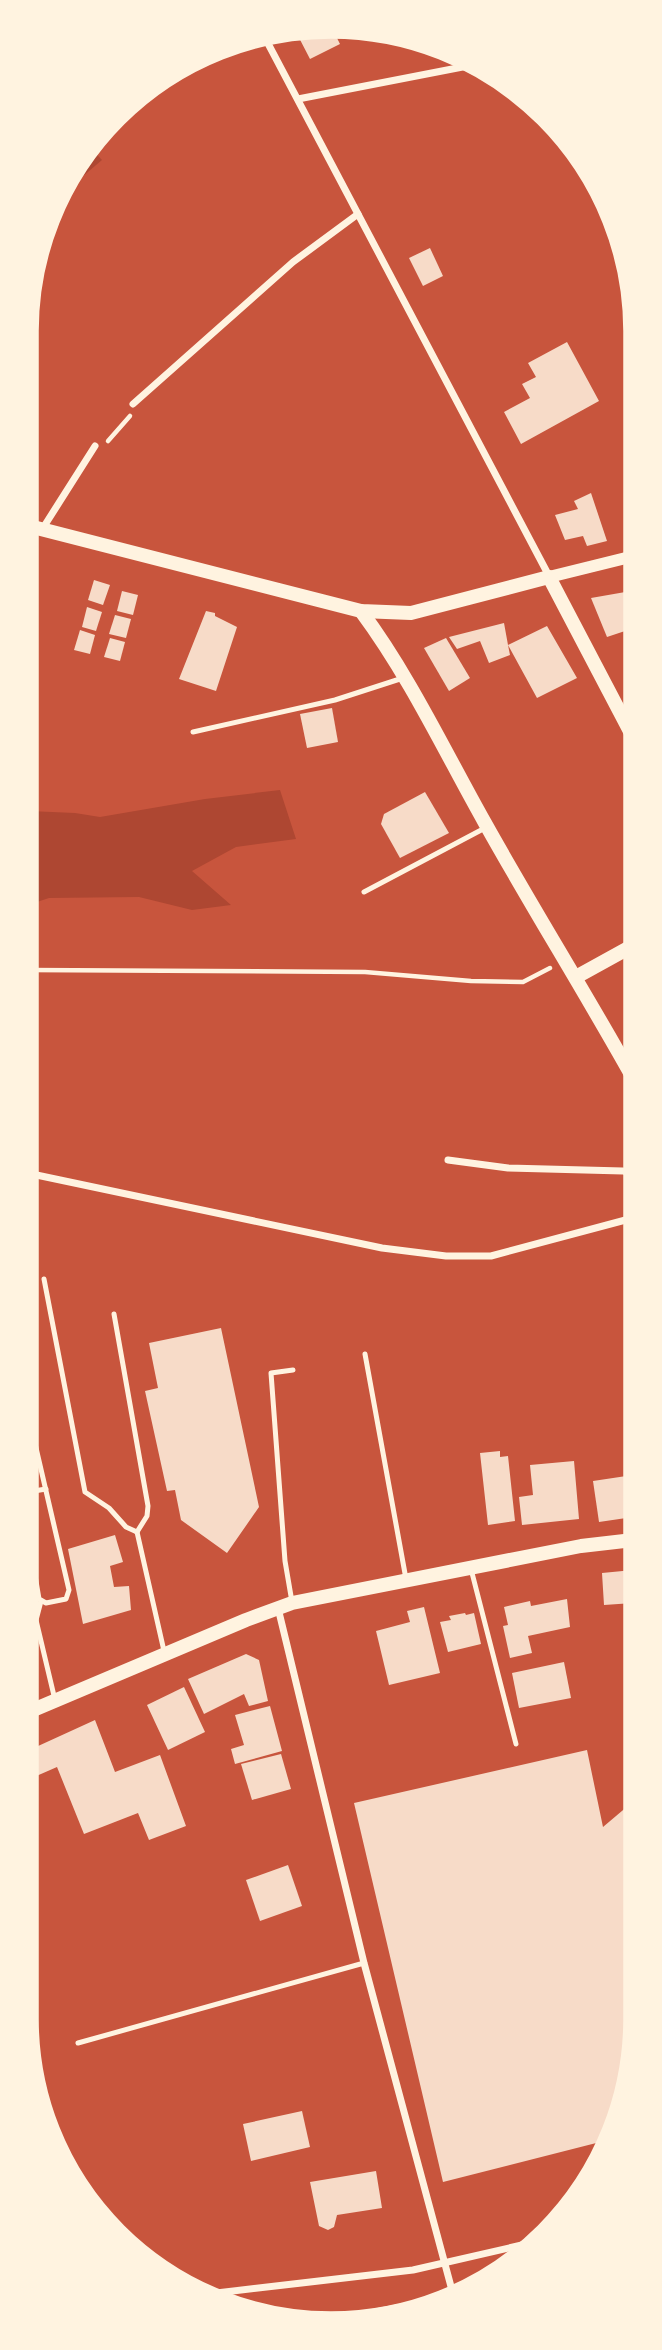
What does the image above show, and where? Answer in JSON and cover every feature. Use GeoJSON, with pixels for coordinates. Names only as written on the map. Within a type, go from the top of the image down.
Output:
{"type":"FeatureCollection","features":[{"type":"Feature","properties":{"kind":"main road"},"geometry":{"type":"LineString","coordinates":[[37,527],[361,611],[411,613],[549,577],[625,722]]}},
{"type":"Feature","properties":{"kind":"main road"},"geometry":{"type":"LineString","coordinates":[[361,611],[385,643],[487,827],[625,1055]]}},
{"type":"Feature","properties":{"kind":"main road"},"geometry":{"type":"LineString","coordinates":[[576,976],[625,950]]}},
{"type":"Feature","properties":{"kind":"main road"},"geometry":{"type":"LineString","coordinates":[[37,1708],[285,1606],[406,1579],[471,1569],[581,1546],[625,1541]]}},
{"type":"Feature","properties":{"kind":"street"},"geometry":{"type":"LineString","coordinates":[[268,44],[549,577],[625,558]]}},
{"type":"Feature","properties":{"kind":"street"},"geometry":{"type":"LineString","coordinates":[[298,99],[461,67]]}},
{"type":"Feature","properties":{"kind":"street"},"geometry":{"type":"LineString","coordinates":[[133,404],[293,262],[358,214]]}},
{"type":"Feature","properties":{"kind":"street"},"geometry":{"type":"LineString","coordinates":[[37,526],[95,446]]}},
{"type":"Feature","properties":{"kind":"street"},"geometry":{"type":"LineString","coordinates":[[448,1160],[509,1168],[625,1172]]}},
{"type":"Feature","properties":{"kind":"street"},"geometry":{"type":"LineString","coordinates":[[37,1175],[382,1248],[446,1256],[491,1256],[625,1220]]}},
{"type":"Feature","properties":{"kind":"street"},"geometry":{"type":"LineString","coordinates":[[285,1606],[364,1963],[452,2287]]}},
{"type":"Feature","properties":{"kind":"street"},"geometry":{"type":"LineString","coordinates":[[222,2292],[413,2270],[517,2246]]}},
{"type":"Feature","properties":{"kind":"lane"},"geometry":{"type":"LineString","coordinates":[[193,732],[335,700],[404,677]]}},
{"type":"Feature","properties":{"kind":"lane"},"geometry":{"type":"LineString","coordinates":[[364,891],[487,827]]}},
{"type":"Feature","properties":{"kind":"lane"},"geometry":{"type":"LineString","coordinates":[[44,1279],[85,1492],[109,1508],[126,1527],[137,1532]]}},
{"type":"Feature","properties":{"kind":"lane"},"geometry":{"type":"LineString","coordinates":[[114,1314],[148,1506],[147,1517],[137,1532],[164,1654]]}},
{"type":"Feature","properties":{"kind":"lane"},"geometry":{"type":"LineString","coordinates":[[365,1354],[406,1579]]}},
{"type":"Feature","properties":{"kind":"lane"},"geometry":{"type":"LineString","coordinates":[[285,1606],[285,1561],[271,1373],[293,1370]]}},
{"type":"Feature","properties":{"kind":"lane"},"geometry":{"type":"LineString","coordinates":[[37,1451],[69,1593],[63,1600],[46,1603],[37,1596]]}},
{"type":"Feature","properties":{"kind":"lane"},"geometry":{"type":"LineString","coordinates":[[37,1491],[46,1489]]}},
{"type":"Feature","properties":{"kind":"lane"},"geometry":{"type":"LineString","coordinates":[[471,1569],[516,1744]]}},
{"type":"Feature","properties":{"kind":"lane"},"geometry":{"type":"LineString","coordinates":[[37,1616],[41,1601]]}},
{"type":"Feature","properties":{"kind":"lane"},"geometry":{"type":"LineString","coordinates":[[37,1624],[55,1700]]}},
{"type":"Feature","properties":{"kind":"lane"},"geometry":{"type":"LineString","coordinates":[[78,2043],[364,1963]]}},
{"type":"Feature","properties":{"kind":"path"},"geometry":{"type":"LineString","coordinates":[[95,446],[105,444],[136,410],[133,404]]}},
{"type":"Feature","properties":{"kind":"path"},"geometry":{"type":"LineString","coordinates":[[37,970],[365,972],[471,981],[523,982],[566,960]]}},
{"type":"Feature","properties":{"kind":"shaded area"},"geometry":{"type":"Polygon","coordinates":[[[96,154],[102,160],[79,180],[96,154]]]}},
{"type":"Feature","properties":{"kind":"shaded area"},"geometry":{"type":"Polygon","coordinates":[[[280,790],[296,839],[236,847],[192,871],[231,905],[192,910],[139,897],[49,898],[37,902],[37,811],[100,817],[205,799],[280,790]]]}},
{"type":"Feature","properties":{"kind":"building"},"geometry":{"type":"Polygon","coordinates":[[[340,37],[337,38],[340,44],[310,59],[299,38],[340,37]]]}},
{"type":"Feature","properties":{"kind":"building"},"geometry":{"type":"Polygon","coordinates":[[[430,248],[443,276],[423,286],[409,258],[430,248]]]}},
{"type":"Feature","properties":{"kind":"building"},"geometry":{"type":"Polygon","coordinates":[[[567,342],[599,401],[521,444],[504,412],[530,398],[522,384],[536,377],[528,363],[567,342]]]}},
{"type":"Feature","properties":{"kind":"building"},"geometry":{"type":"Polygon","coordinates":[[[591,493],[607,541],[587,546],[583,536],[565,540],[555,515],[578,509],[574,501],[591,493]]]}},
{"type":"Feature","properties":{"kind":"building"},"geometry":{"type":"Polygon","coordinates":[[[94,580],[110,585],[103,605],[88,600],[94,580]]]}},
{"type":"Feature","properties":{"kind":"building"},"geometry":{"type":"Polygon","coordinates":[[[122,591],[138,595],[133,615],[117,611],[122,591]]]}},
{"type":"Feature","properties":{"kind":"building"},"geometry":{"type":"Polygon","coordinates":[[[625,592],[625,631],[607,637],[591,598],[625,592]]]}},
{"type":"Feature","properties":{"kind":"building"},"geometry":{"type":"Polygon","coordinates":[[[87,607],[102,612],[96,631],[82,627],[87,607]]]}},
{"type":"Feature","properties":{"kind":"building"},"geometry":{"type":"Polygon","coordinates":[[[206,611],[215,613],[215,616],[237,627],[216,691],[179,679],[206,611]]]}},
{"type":"Feature","properties":{"kind":"building"},"geometry":{"type":"Polygon","coordinates":[[[115,615],[131,619],[126,638],[109,634],[115,615]]]}},
{"type":"Feature","properties":{"kind":"building"},"geometry":{"type":"Polygon","coordinates":[[[504,623],[510,655],[489,663],[480,641],[457,649],[449,637],[504,623]]]}},
{"type":"Feature","properties":{"kind":"building"},"geometry":{"type":"Polygon","coordinates":[[[547,626],[577,678],[537,698],[508,645],[547,626]]]}},
{"type":"Feature","properties":{"kind":"building"},"geometry":{"type":"Polygon","coordinates":[[[80,630],[95,635],[90,654],[74,650],[80,630]]]}},
{"type":"Feature","properties":{"kind":"building"},"geometry":{"type":"Polygon","coordinates":[[[110,638],[125,642],[120,661],[104,657],[110,638]]]}},
{"type":"Feature","properties":{"kind":"building"},"geometry":{"type":"Polygon","coordinates":[[[446,638],[470,678],[449,691],[424,648],[446,638]]]}},
{"type":"Feature","properties":{"kind":"building"},"geometry":{"type":"Polygon","coordinates":[[[332,708],[338,742],[307,748],[300,714],[332,708]]]}},
{"type":"Feature","properties":{"kind":"building"},"geometry":{"type":"Polygon","coordinates":[[[425,792],[449,833],[400,858],[381,824],[384,814],[425,792]]]}},
{"type":"Feature","properties":{"kind":"building"},"geometry":{"type":"Polygon","coordinates":[[[221,1328],[259,1507],[227,1553],[181,1520],[175,1490],[167,1491],[145,1391],[158,1388],[149,1343],[221,1328]]]}},
{"type":"Feature","properties":{"kind":"building"},"geometry":{"type":"Polygon","coordinates":[[[500,1451],[500,1457],[508,1456],[515,1521],[488,1525],[480,1453],[500,1451]]]}},
{"type":"Feature","properties":{"kind":"building"},"geometry":{"type":"Polygon","coordinates":[[[574,1461],[579,1519],[522,1525],[519,1497],[533,1495],[530,1465],[574,1461]]]}},
{"type":"Feature","properties":{"kind":"building"},"geometry":{"type":"Polygon","coordinates":[[[625,1476],[625,1518],[599,1522],[593,1481],[625,1476]]]}},
{"type":"Feature","properties":{"kind":"building"},"geometry":{"type":"Polygon","coordinates":[[[115,1535],[123,1562],[110,1566],[114,1587],[129,1586],[131,1610],[83,1624],[68,1549],[115,1535]]]}},
{"type":"Feature","properties":{"kind":"building"},"geometry":{"type":"Polygon","coordinates":[[[625,1571],[625,1604],[604,1605],[602,1573],[625,1571]]]}},
{"type":"Feature","properties":{"kind":"building"},"geometry":{"type":"Polygon","coordinates":[[[567,1599],[570,1627],[528,1636],[532,1653],[510,1658],[503,1626],[508,1625],[504,1607],[530,1601],[531,1606],[567,1599]]]}},
{"type":"Feature","properties":{"kind":"building"},"geometry":{"type":"Polygon","coordinates":[[[424,1607],[440,1673],[389,1685],[376,1631],[410,1622],[407,1611],[424,1607]]]}},
{"type":"Feature","properties":{"kind":"building"},"geometry":{"type":"Polygon","coordinates":[[[474,1613],[481,1644],[448,1652],[440,1622],[451,1620],[449,1616],[474,1613]]]}},
{"type":"Feature","properties":{"kind":"building"},"geometry":{"type":"Polygon","coordinates":[[[246,1654],[259,1660],[268,1701],[249,1706],[244,1694],[204,1714],[188,1679],[246,1654]]]}},
{"type":"Feature","properties":{"kind":"building"},"geometry":{"type":"Polygon","coordinates":[[[564,1662],[571,1698],[519,1708],[512,1673],[564,1662]]]}},
{"type":"Feature","properties":{"kind":"building"},"geometry":{"type":"Polygon","coordinates":[[[184,1687],[205,1732],[168,1750],[147,1705],[184,1687]]]}},
{"type":"Feature","properties":{"kind":"building"},"geometry":{"type":"Polygon","coordinates":[[[270,1706],[282,1751],[235,1764],[231,1749],[244,1745],[235,1715],[270,1706]]]}},
{"type":"Feature","properties":{"kind":"building"},"geometry":{"type":"Polygon","coordinates":[[[95,1720],[115,1772],[160,1755],[186,1826],[149,1840],[138,1813],[84,1834],[57,1767],[37,1776],[37,1747],[95,1720]]]}},
{"type":"Feature","properties":{"kind":"building"},"geometry":{"type":"Polygon","coordinates":[[[587,1750],[603,1827],[625,1808],[625,2038],[620,2076],[610,2114],[598,2143],[443,2182],[354,1803],[587,1750]]]}},
{"type":"Feature","properties":{"kind":"building"},"geometry":{"type":"Polygon","coordinates":[[[281,1754],[291,1789],[252,1800],[241,1764],[281,1754]]]}},
{"type":"Feature","properties":{"kind":"building"},"geometry":{"type":"Polygon","coordinates":[[[288,1865],[302,1906],[260,1921],[246,1880],[288,1865]]]}},
{"type":"Feature","properties":{"kind":"building"},"geometry":{"type":"Polygon","coordinates":[[[302,2111],[310,2147],[251,2161],[243,2124],[302,2111]]]}},
{"type":"Feature","properties":{"kind":"building"},"geometry":{"type":"Polygon","coordinates":[[[376,2171],[382,2208],[337,2215],[334,2227],[328,2230],[319,2226],[310,2182],[376,2171]]]}},
{"type":"Feature","properties":{"kind":"building"},"geometry":{"type":"Polygon","coordinates":[[[409,2302],[388,2308],[356,2312],[409,2302]]]}}]}
